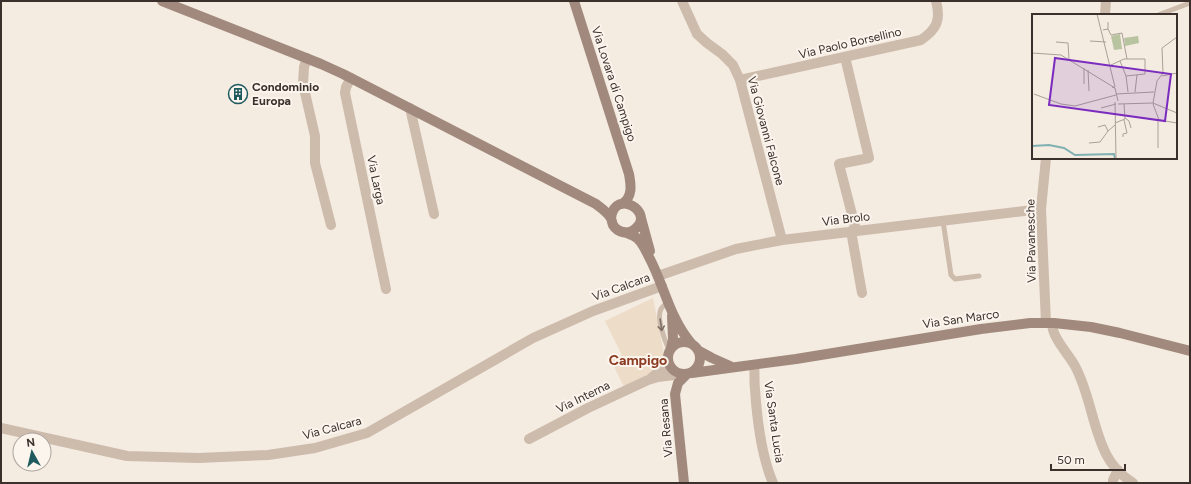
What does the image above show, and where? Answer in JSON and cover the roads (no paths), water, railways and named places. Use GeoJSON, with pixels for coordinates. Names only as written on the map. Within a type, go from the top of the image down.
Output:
{"type":"FeatureCollection","features":[{"type":"Feature","properties":{"kind":"street"},"geometry":{"type":"LineString","coordinates":[[162,1],[306,58],[351,78],[591,202],[604,210],[611,218],[615,228],[624,232],[631,232],[640,223],[640,215],[633,206],[628,204],[605,206],[591,202]]}},
{"type":"Feature","properties":{"kind":"street","name":"Via Lovara di Campigo"},"geometry":{"type":"LineString","coordinates":[[574,1],[629,174],[635,188],[640,215],[657,273],[670,306],[680,326],[695,347]]}},
{"type":"Feature","properties":{"kind":"street","name":"Via Giovanni Falcone"},"geometry":{"type":"LineString","coordinates":[[682,1],[697,34],[722,54],[732,65],[740,80],[782,240]]}},
{"type":"Feature","properties":{"kind":"street","name":"Via Paolo Borsellino"},"geometry":{"type":"LineString","coordinates":[[740,80],[921,40],[930,34],[935,28],[938,20],[936,1]]}},
{"type":"Feature","properties":{"kind":"street"},"geometry":{"type":"LineString","coordinates":[[1105,14],[1106,1]]}},
{"type":"Feature","properties":{"kind":"street"},"geometry":{"type":"LineString","coordinates":[[845,57],[869,158],[839,164],[853,231],[862,293]]}},
{"type":"Feature","properties":{"kind":"street"},"geometry":{"type":"LineString","coordinates":[[306,58],[303,84],[315,136],[316,162],[331,225]]}},
{"type":"Feature","properties":{"kind":"street","name":"Via Larga"},"geometry":{"type":"LineString","coordinates":[[351,78],[346,87],[345,93],[386,288]]}},
{"type":"Feature","properties":{"kind":"street"},"geometry":{"type":"LineString","coordinates":[[410,108],[434,214]]}},
{"type":"Feature","properties":{"kind":"street","name":"Via Pavanesche"},"geometry":{"type":"LineString","coordinates":[[1046,159],[1041,209],[1049,323],[1078,372],[1106,454],[1124,477],[1133,483]]}},
{"type":"Feature","properties":{"kind":"street","name":"Via Lovara di Campigo"},"geometry":{"type":"LineString","coordinates":[[620,205],[627,201],[630,193],[629,174]]}},
{"type":"Feature","properties":{"kind":"street"},"geometry":{"type":"LineString","coordinates":[[611,218],[613,211],[620,205]]}},
{"type":"Feature","properties":{"kind":"street","name":"Via Brolo"},"geometry":{"type":"LineString","coordinates":[[657,273],[736,249],[782,240],[1041,209]]}},
{"type":"Feature","properties":{"kind":"street","name":"Via Lovara di Campigo"},"geometry":{"type":"LineString","coordinates":[[624,232],[638,239],[657,273]]}},
{"type":"Feature","properties":{"kind":"street","name":"Via Calcara"},"geometry":{"type":"LineString","coordinates":[[1,428],[127,456],[198,458],[260,455],[316,448],[367,433],[533,338],[594,311],[662,286]]}},
{"type":"Feature","properties":{"kind":"street","name":"Via Lovara di Campigo"},"geometry":{"type":"LineString","coordinates":[[670,306],[673,333],[670,356],[671,376],[675,394]]}},
{"type":"Feature","properties":{"kind":"street","name":"Via San Marco"},"geometry":{"type":"LineString","coordinates":[[687,374],[734,366],[754,365],[981,328],[1030,323],[1077,325],[1111,331],[1190,351]]}},
{"type":"Feature","properties":{"kind":"street"},"geometry":{"type":"LineString","coordinates":[[680,342],[695,347],[701,355],[699,366],[687,374],[672,369],[670,356],[675,345],[680,342]]}},
{"type":"Feature","properties":{"kind":"street","name":"Via San Marco"},"geometry":{"type":"LineString","coordinates":[[695,347],[723,364],[734,366]]}},
{"type":"Feature","properties":{"kind":"street","name":"Via Interna"},"geometry":{"type":"LineString","coordinates":[[649,380],[662,369],[670,356]]}},
{"type":"Feature","properties":{"kind":"street","name":"Via Santa Lucia"},"geometry":{"type":"LineString","coordinates":[[754,365],[755,391],[763,451],[768,472],[773,483]]}},
{"type":"Feature","properties":{"kind":"street","name":"Via Interna"},"geometry":{"type":"LineString","coordinates":[[530,439],[588,408],[649,380],[658,377],[687,374]]}},
{"type":"Feature","properties":{"kind":"street","name":"Via Resana"},"geometry":{"type":"LineString","coordinates":[[684,483],[675,394],[678,383],[687,374]]}},
{"type":"Feature","properties":{"kind":"street"},"geometry":{"type":"LineString","coordinates":[[1113,483],[1118,470]]}},
{"type":"Feature","properties":{"kind":"lane"},"geometry":{"type":"LineString","coordinates":[[1161,14],[1190,3]]}},
{"type":"Feature","properties":{"kind":"lane"},"geometry":{"type":"LineString","coordinates":[[944,221],[951,275],[955,280],[980,276]]}},
{"type":"Feature","properties":{"kind":"place","name":"Condominio Europa"},"geometry":{"type":"Point","coordinates":[238,94]}},
{"type":"Feature","properties":{"kind":"district","name":"Campigo"},"geometry":{"type":"Point","coordinates":[638,360]}}]}
